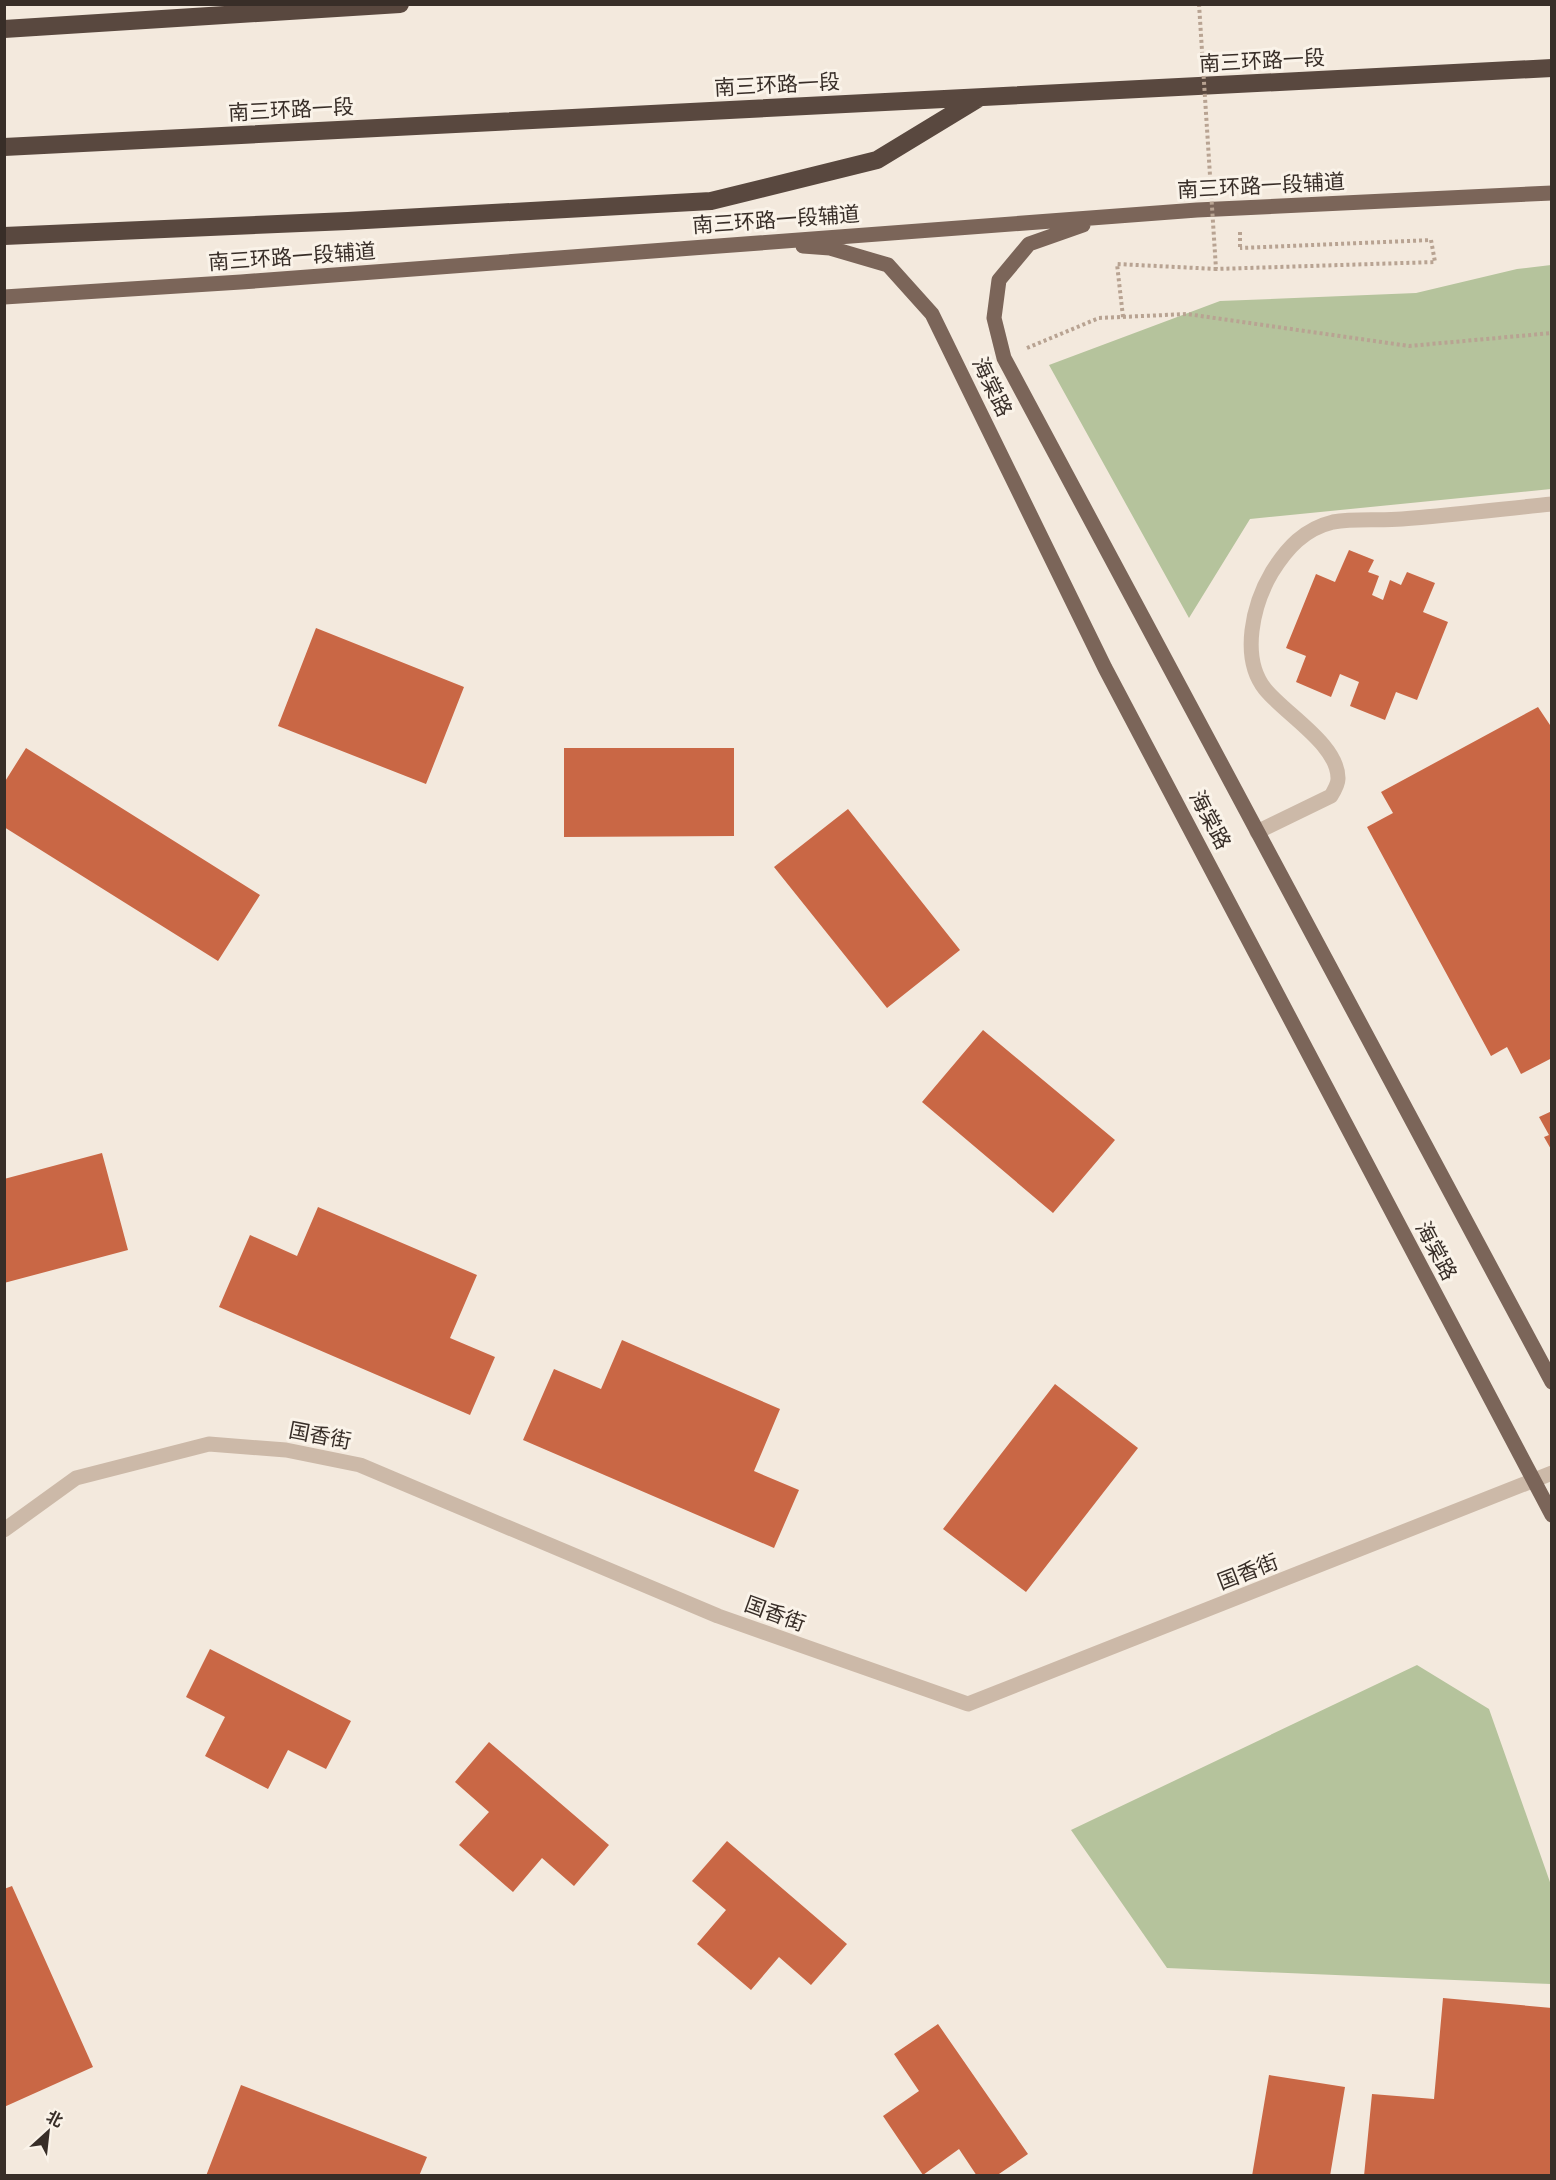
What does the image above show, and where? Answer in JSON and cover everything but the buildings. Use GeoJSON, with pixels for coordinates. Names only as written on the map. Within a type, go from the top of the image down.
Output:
{"type":"FeatureCollection","features":[{"type":"Feature","properties":{"kind":"highway"},"geometry":{"type":"LineString","coordinates":[[4,29],[400,4]]}},
{"type":"Feature","properties":{"kind":"highway","name":"南三环路一段"},"geometry":{"type":"LineString","coordinates":[[4,147],[1551,68]]}},
{"type":"Feature","properties":{"kind":"highway"},"geometry":{"type":"LineString","coordinates":[[4,236],[336,222],[711,201],[877,160],[980,97]]}},
{"type":"Feature","properties":{"kind":"main road","name":"南三环路一段辅道"},"geometry":{"type":"LineString","coordinates":[[4,297],[241,282],[761,241],[1100,219],[1197,210],[1551,193]]}},
{"type":"Feature","properties":{"kind":"main road","name":"海棠路"},"geometry":{"type":"LineString","coordinates":[[1100,219],[1029,244],[999,280],[994,318],[1004,358],[1551,1382]]}},
{"type":"Feature","properties":{"kind":"main road","name":"海棠路"},"geometry":{"type":"LineString","coordinates":[[761,241],[830,248],[888,265],[932,314],[1105,668],[1551,1515]]}},
{"type":"Feature","properties":{"kind":"street"},"geometry":{"type":"LineString","coordinates":[[1257,832],[1331,796],[1338,780],[1335,762],[1320,741],[1264,687],[1253,659],[1252,627],[1263,588],[1281,557],[1302,534],[1334,522],[1401,519],[1551,504]]}},
{"type":"Feature","properties":{"kind":"street","name":"国香街"},"geometry":{"type":"LineString","coordinates":[[4,1530],[76,1478],[210,1444],[286,1450],[360,1465],[718,1616],[968,1704],[1551,1473]]}},
{"type":"Feature","properties":{"kind":"path"},"geometry":{"type":"LineString","coordinates":[[1199,4],[1216,269]]}},
{"type":"Feature","properties":{"kind":"path"},"geometry":{"type":"LineString","coordinates":[[1123,317],[1117,264],[1216,269],[1435,262],[1431,240],[1240,248]]}},
{"type":"Feature","properties":{"kind":"path"},"geometry":{"type":"LineString","coordinates":[[1004,358],[1099,318],[1187,314],[1409,346],[1551,333]]}},
{"type":"Feature","properties":{"kind":"green space"},"geometry":{"type":"Polygon","coordinates":[[[1551,265],[1551,489],[1250,519],[1189,618],[1049,365],[1220,301],[1416,293],[1517,269],[1551,265]]]}},
{"type":"Feature","properties":{"kind":"green space"},"geometry":{"type":"Polygon","coordinates":[[[1417,1665],[1489,1709],[1551,1885],[1551,1984],[1167,1968],[1071,1830],[1417,1665]]]}}]}
